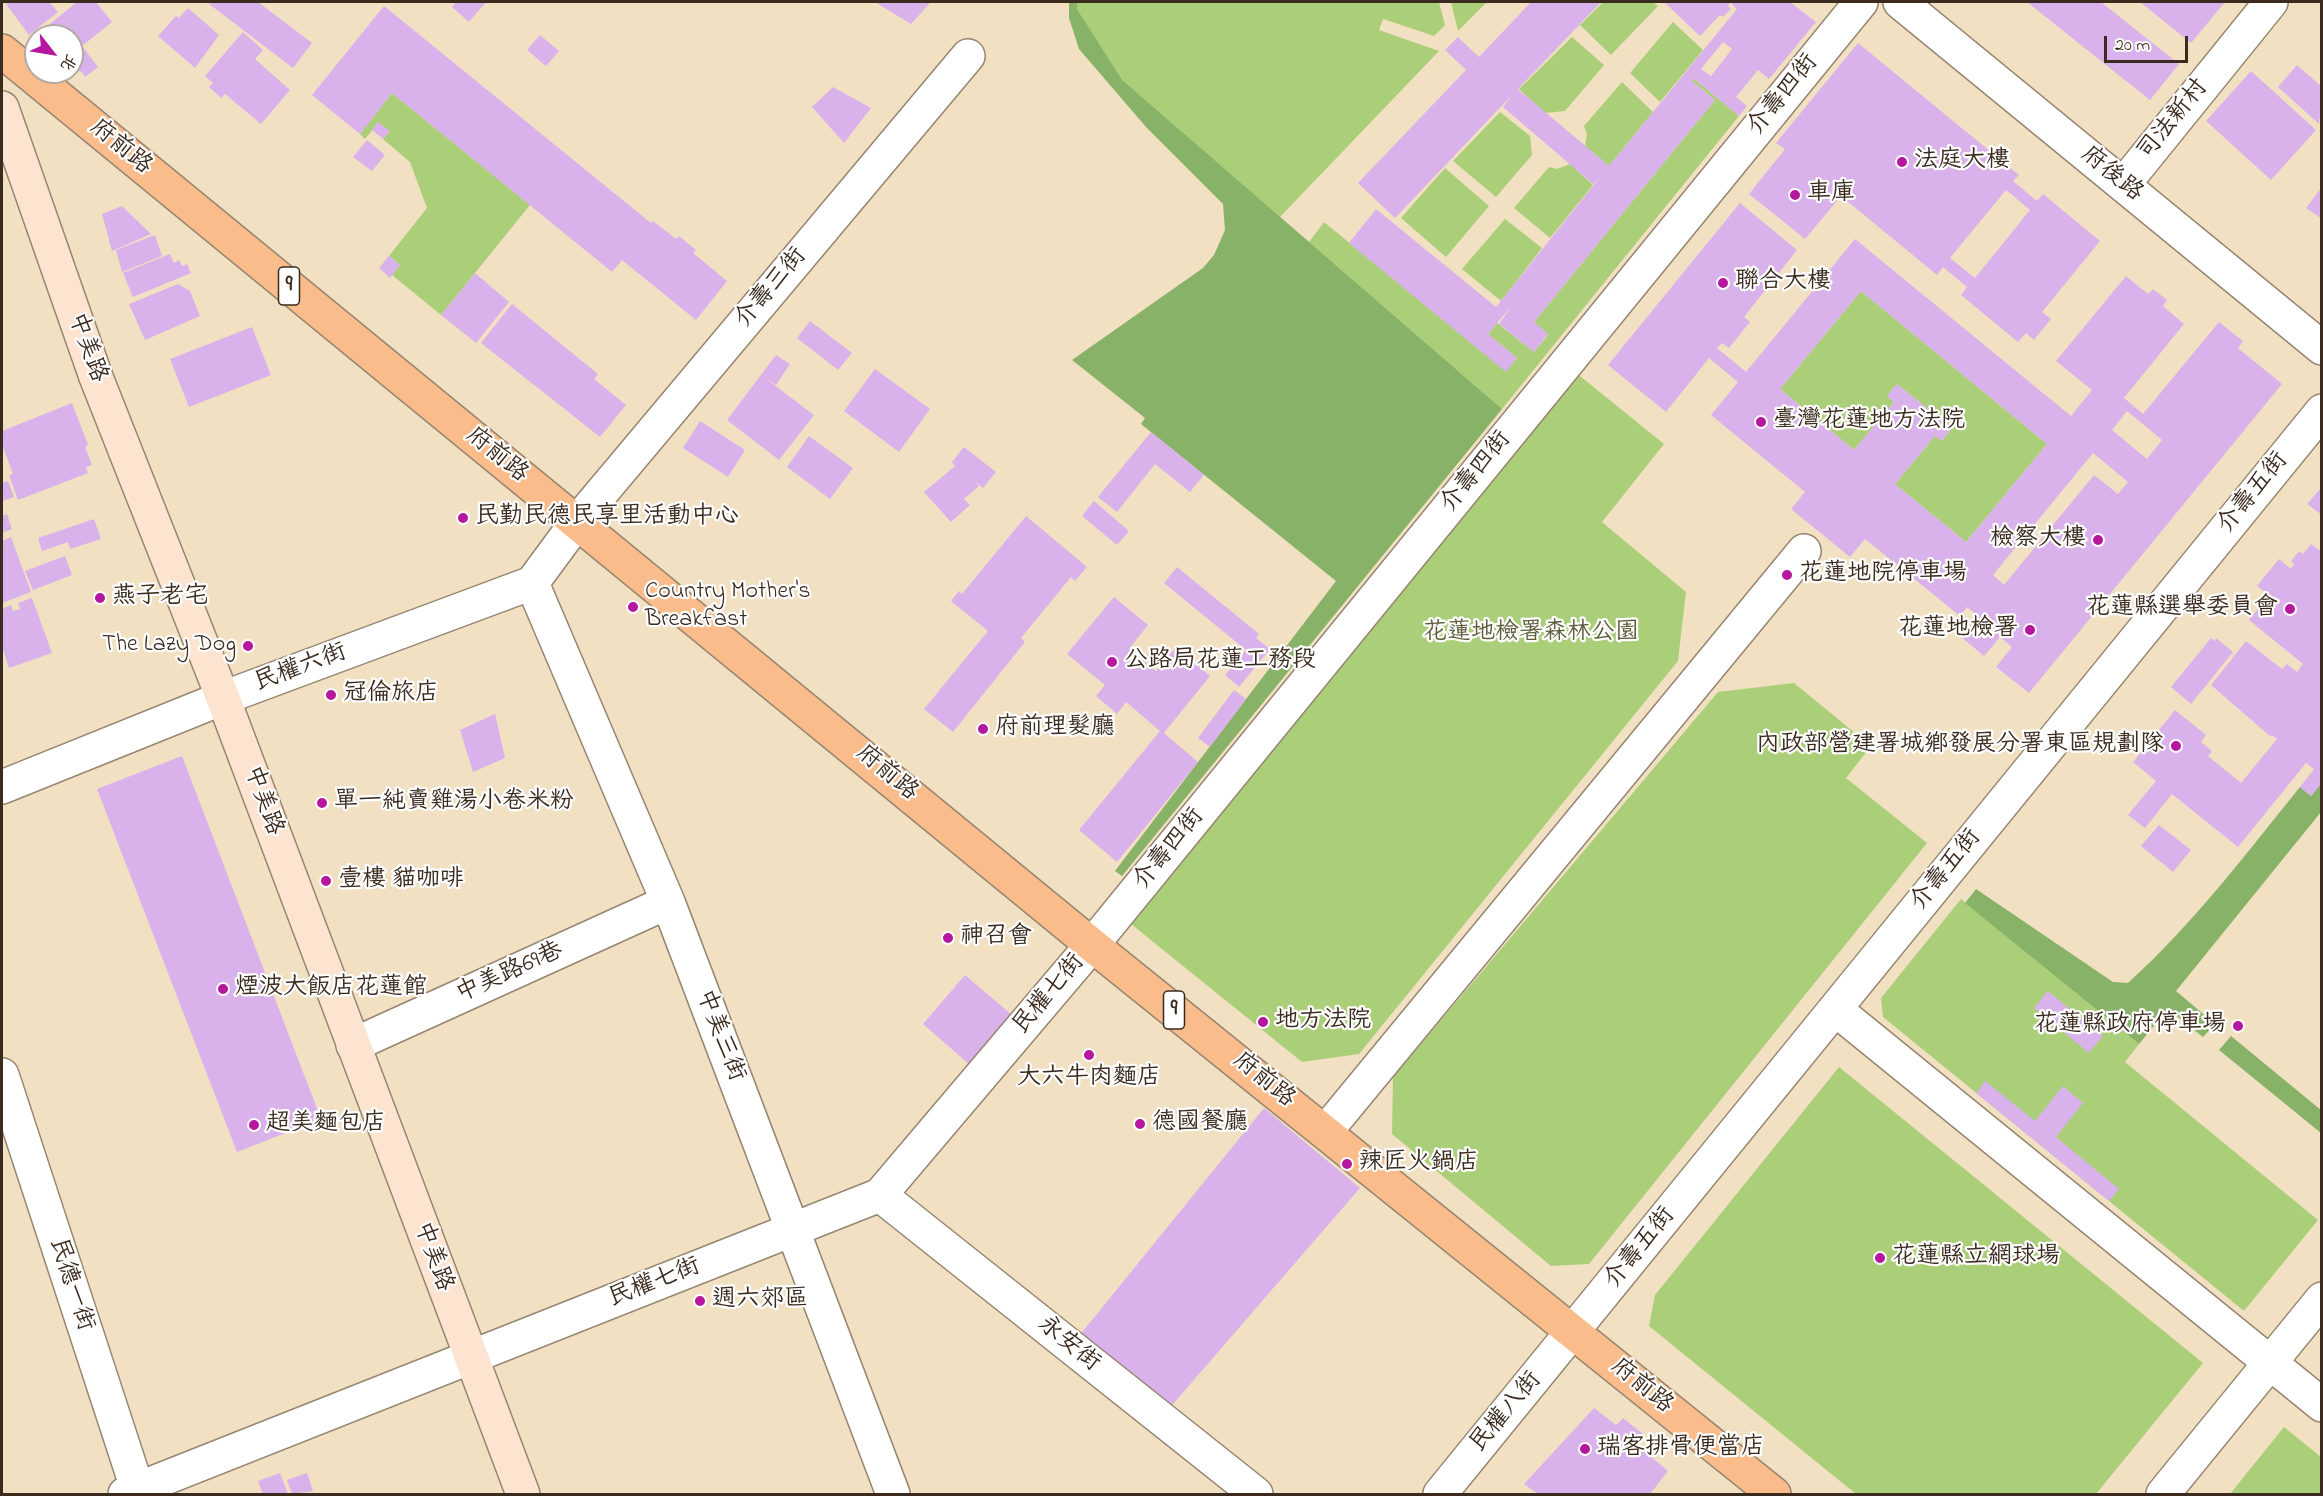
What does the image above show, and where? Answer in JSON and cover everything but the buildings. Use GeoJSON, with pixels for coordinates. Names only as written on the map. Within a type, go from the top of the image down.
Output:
{"type":"FeatureCollection","features":[{"type":"Feature","properties":{"kind":"main road","name":"府前路"},"geometry":{"type":"LineString","coordinates":[[2,51],[1092,945],[1326,1131],[1774,1494]]}},
{"type":"Feature","properties":{"kind":"street","name":"介壽四街"},"geometry":{"type":"LineString","coordinates":[[1092,945],[1861,2]]}},
{"type":"Feature","properties":{"kind":"street","name":"府後路"},"geometry":{"type":"LineString","coordinates":[[1900,2],[2322,348]]}},
{"type":"Feature","properties":{"kind":"street","name":"司法新村"},"geometry":{"type":"LineString","coordinates":[[2123,185],[2271,2]]}},
{"type":"Feature","properties":{"kind":"street","name":"介壽三街"},"geometry":{"type":"LineString","coordinates":[[577,522],[968,56]]}},
{"type":"Feature","properties":{"kind":"street","name":"中美路"},"geometry":{"type":"LineString","coordinates":[[2,108],[96,376],[224,698],[469,1358],[523,1494]]}},
{"type":"Feature","properties":{"kind":"street","name":"介壽五街"},"geometry":{"type":"LineString","coordinates":[[1574,1332],[2322,411]]}},
{"type":"Feature","properties":{"kind":"street"},"geometry":{"type":"LineString","coordinates":[[532,583],[577,522]]}},
{"type":"Feature","properties":{"kind":"street"},"geometry":{"type":"LineString","coordinates":[[1326,1131],[1804,550]]}},
{"type":"Feature","properties":{"kind":"street","name":"民權六街"},"geometry":{"type":"LineString","coordinates":[[2,787],[224,698],[532,583]]}},
{"type":"Feature","properties":{"kind":"street","name":"中美三街"},"geometry":{"type":"LineString","coordinates":[[532,583],[668,902],[893,1494]]}},
{"type":"Feature","properties":{"kind":"street","name":"中美路69巷"},"geometry":{"type":"LineString","coordinates":[[353,1045],[668,902]]}},
{"type":"Feature","properties":{"kind":"street","name":"民權七街"},"geometry":{"type":"LineString","coordinates":[[134,1493],[880,1195],[1092,945]]}},
{"type":"Feature","properties":{"kind":"street"},"geometry":{"type":"LineString","coordinates":[[1835,1010],[2322,1405]]}},
{"type":"Feature","properties":{"kind":"street","name":"民德一街"},"geometry":{"type":"LineString","coordinates":[[2,1075],[134,1493]]}},
{"type":"Feature","properties":{"kind":"street","name":"永安街"},"geometry":{"type":"LineString","coordinates":[[880,1195],[1256,1494]]}},
{"type":"Feature","properties":{"kind":"street"},"geometry":{"type":"LineString","coordinates":[[2163,1494],[2322,1299]]}},
{"type":"Feature","properties":{"kind":"street","name":"民權八街"},"geometry":{"type":"LineString","coordinates":[[1440,1494],[1574,1332]]}},
{"type":"Feature","properties":{"kind":"green space"},"geometry":{"type":"Polygon","coordinates":[[[1069,2],[1077,2],[1077,9],[1122,80],[1502,409],[1122,876],[1115,871],[1336,581],[1141,424],[1145,418],[1072,360],[1203,268],[1214,255],[1225,230],[1223,204],[1146,127],[1079,49],[1069,18],[1069,2]]]}},
{"type":"Feature","properties":{"kind":"green space"},"geometry":{"type":"Polygon","coordinates":[[[1077,2],[1439,2],[1445,25],[1434,36],[1383,19],[1379,30],[1439,51],[1280,217],[1121,80],[1077,9],[1077,2]]]}},
{"type":"Feature","properties":{"kind":"green space"},"geometry":{"type":"Polygon","coordinates":[[[1451,2],[1487,2],[1458,31],[1451,2]]]}},
{"type":"Feature","properties":{"kind":"green space"},"geometry":{"type":"Polygon","coordinates":[[[1603,2],[1653,2],[1658,6],[1611,55],[1580,25],[1603,2]]]}},
{"type":"Feature","properties":{"kind":"green space"},"geometry":{"type":"Polygon","coordinates":[[[1673,22],[1703,50],[1660,102],[1630,73],[1673,22]]]}},
{"type":"Feature","properties":{"kind":"green space"},"geometry":{"type":"Polygon","coordinates":[[[1572,37],[1604,65],[1565,111],[1545,113],[1519,89],[1572,37]]]}},
{"type":"Feature","properties":{"kind":"green space"},"geometry":{"type":"Polygon","coordinates":[[[1694,79],[1739,116],[1502,409],[1309,242],[1324,222],[1506,371],[1517,358],[1488,334],[1497,323],[1534,352],[1548,335],[1534,322],[1715,100],[1692,81],[1694,79]]]}},
{"type":"Feature","properties":{"kind":"green space"},"geometry":{"type":"Polygon","coordinates":[[[1622,82],[1653,112],[1609,166],[1585,146],[1587,134],[1584,126],[1622,82]]]}},
{"type":"Feature","properties":{"kind":"green space"},"geometry":{"type":"Polygon","coordinates":[[[392,93],[530,205],[441,315],[392,275],[400,265],[389,256],[427,208],[410,162],[383,139],[390,131],[378,123],[365,139],[360,134],[392,93]]]}},
{"type":"Feature","properties":{"kind":"green space"},"geometry":{"type":"Polygon","coordinates":[[[1500,112],[1530,136],[1532,155],[1496,197],[1453,161],[1500,112]]]}},
{"type":"Feature","properties":{"kind":"green space"},"geometry":{"type":"Polygon","coordinates":[[[1570,164],[1593,185],[1550,238],[1514,208],[1549,167],[1557,169],[1570,164]]]}},
{"type":"Feature","properties":{"kind":"green space"},"geometry":{"type":"Polygon","coordinates":[[[1445,168],[1489,206],[1446,257],[1401,218],[1445,168]]]}},
{"type":"Feature","properties":{"kind":"green space"},"geometry":{"type":"Polygon","coordinates":[[[1505,219],[1542,248],[1501,301],[1462,269],[1505,219]]]}},
{"type":"Feature","properties":{"kind":"green space"},"geometry":{"type":"Polygon","coordinates":[[[1861,291],[2047,444],[1966,542],[1895,484],[1935,436],[1942,441],[1952,428],[1897,384],[1887,396],[1894,402],[1854,450],[1780,389],[1861,291]]]}},
{"type":"Feature","properties":{"kind":"green space","name":"花蓮地檢署森林公園"},"geometry":{"type":"Polygon","coordinates":[[[1575,372],[1664,444],[1602,522],[1686,592],[1678,661],[1359,1054],[1302,1062],[1131,924],[1575,372]]]}},
{"type":"Feature","properties":{"kind":"green space"},"geometry":{"type":"Polygon","coordinates":[[[1794,683],[1871,746],[1846,778],[1927,843],[1589,1264],[1551,1266],[1392,1134],[1393,1077],[1718,692],[1794,683]]]}},
{"type":"Feature","properties":{"kind":"green space"},"geometry":{"type":"Polygon","coordinates":[[[2321,783],[2321,812],[2176,991],[2215,1024],[2203,1037],[2168,1009],[2139,1044],[1965,903],[1976,889],[2113,982],[2128,983],[2175,937],[2300,787],[2311,796],[2321,783]]]}},
{"type":"Feature","properties":{"kind":"green space","name":"花蓮縣立網球場"},"geometry":{"type":"Polygon","coordinates":[[[1961,899],[2139,1044],[2125,1062],[2318,1220],[2244,1311],[1883,1017],[1881,998],[1961,899]]]}},
{"type":"Feature","properties":{"kind":"green space"},"geometry":{"type":"Polygon","coordinates":[[[2231,1036],[2321,1110],[2321,1133],[2219,1050],[2231,1036]]]}},
{"type":"Feature","properties":{"kind":"green space","name":"花蓮縣立網球場"},"geometry":{"type":"Polygon","coordinates":[[[1839,1067],[2203,1363],[2096,1494],[1856,1494],[1649,1326],[1655,1295],[1839,1067]]]}},
{"type":"Feature","properties":{"kind":"green space"},"geometry":{"type":"Polygon","coordinates":[[[2284,1427],[2321,1457],[2321,1494],[2230,1494],[2284,1427]]]}},
{"type":"Feature","properties":{"kind":"place","name":"法庭大樓"},"geometry":{"type":"Point","coordinates":[1902,162]}},
{"type":"Feature","properties":{"kind":"place","name":"車庫"},"geometry":{"type":"Point","coordinates":[1795,195]}},
{"type":"Feature","properties":{"kind":"place","name":"聯合大樓"},"geometry":{"type":"Point","coordinates":[1723,283]}},
{"type":"Feature","properties":{"kind":"place","name":"臺灣花蓮地方法院"},"geometry":{"type":"Point","coordinates":[1761,422]}},
{"type":"Feature","properties":{"kind":"place","name":"民勤民德民享里活動中心"},"geometry":{"type":"Point","coordinates":[463,518]}},
{"type":"Feature","properties":{"kind":"place","name":"檢察大樓"},"geometry":{"type":"Point","coordinates":[2098,540]}},
{"type":"Feature","properties":{"kind":"place","name":"花蓮地院停車場"},"geometry":{"type":"Point","coordinates":[1787,575]}},
{"type":"Feature","properties":{"kind":"place","name":"燕子老宅"},"geometry":{"type":"Point","coordinates":[100,598]}},
{"type":"Feature","properties":{"kind":"place","name":"Country Mother's Breakfast"},"geometry":{"type":"Point","coordinates":[633,607]}},
{"type":"Feature","properties":{"kind":"place","name":"花蓮縣選舉委員會"},"geometry":{"type":"Point","coordinates":[2290,609]}},
{"type":"Feature","properties":{"kind":"place","name":"花蓮地檢署"},"geometry":{"type":"Point","coordinates":[2030,630]}},
{"type":"Feature","properties":{"kind":"place","name":"The Lazy Dog"},"geometry":{"type":"Point","coordinates":[248,646]}},
{"type":"Feature","properties":{"kind":"place","name":"公路局花蓮工務段"},"geometry":{"type":"Point","coordinates":[1112,662]}},
{"type":"Feature","properties":{"kind":"place","name":"冠倫旅店"},"geometry":{"type":"Point","coordinates":[331,695]}},
{"type":"Feature","properties":{"kind":"place","name":"府前理髮廳"},"geometry":{"type":"Point","coordinates":[983,729]}},
{"type":"Feature","properties":{"kind":"place","name":"內政部營建署城鄉發展分署東區規劃隊"},"geometry":{"type":"Point","coordinates":[2176,746]}},
{"type":"Feature","properties":{"kind":"place","name":"單一純賣雞湯小卷米粉"},"geometry":{"type":"Point","coordinates":[322,803]}},
{"type":"Feature","properties":{"kind":"place","name":"壹樓 貓咖啡"},"geometry":{"type":"Point","coordinates":[326,881]}},
{"type":"Feature","properties":{"kind":"place","name":"神召會"},"geometry":{"type":"Point","coordinates":[948,938]}},
{"type":"Feature","properties":{"kind":"place","name":"煙波大飯店花蓮館"},"geometry":{"type":"Point","coordinates":[223,989]}},
{"type":"Feature","properties":{"kind":"place","name":"地方法院"},"geometry":{"type":"Point","coordinates":[1263,1022]}},
{"type":"Feature","properties":{"kind":"place","name":"花蓮縣政府停車場"},"geometry":{"type":"Point","coordinates":[2238,1026]}},
{"type":"Feature","properties":{"kind":"place","name":"大六牛肉麵店"},"geometry":{"type":"Point","coordinates":[1089,1055]}},
{"type":"Feature","properties":{"kind":"place","name":"德國餐廳"},"geometry":{"type":"Point","coordinates":[1140,1124]}},
{"type":"Feature","properties":{"kind":"place","name":"超美麵包店"},"geometry":{"type":"Point","coordinates":[254,1125]}},
{"type":"Feature","properties":{"kind":"place","name":"辣匠火鍋店"},"geometry":{"type":"Point","coordinates":[1347,1164]}},
{"type":"Feature","properties":{"kind":"place","name":"花蓮縣立網球場"},"geometry":{"type":"Point","coordinates":[1880,1258]}},
{"type":"Feature","properties":{"kind":"place","name":"週六郊區"},"geometry":{"type":"Point","coordinates":[700,1301]}},
{"type":"Feature","properties":{"kind":"place","name":"瑞客排骨便當店"},"geometry":{"type":"Point","coordinates":[1585,1449]}}]}
